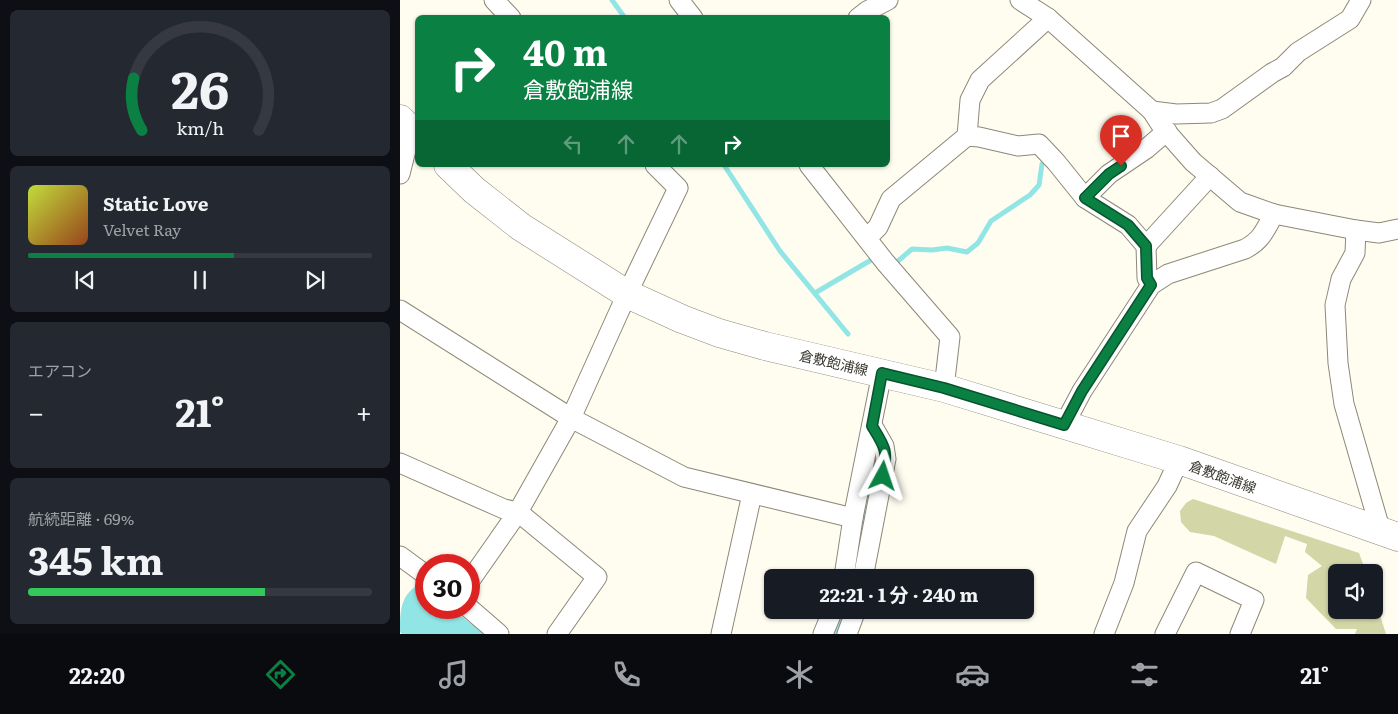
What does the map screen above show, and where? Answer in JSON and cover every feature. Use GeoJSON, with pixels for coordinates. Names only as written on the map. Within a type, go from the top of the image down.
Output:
{"type":"FeatureCollection","features":[{"type":"Feature","properties":{"kind":"main road","name":"倉敷飽浦線"},"geometry":{"type":"LineString","coordinates":[[450,167],[474,190],[521,227],[627,294],[719,333],[765,346],[944,388],[1179,460],[1390,535]]}},
{"type":"Feature","properties":{"kind":"street"},"geometry":{"type":"LineString","coordinates":[[679,0],[691,15]]}},
{"type":"Feature","properties":{"kind":"street"},"geometry":{"type":"LineString","coordinates":[[861,15],[867,10],[888,0]]}},
{"type":"Feature","properties":{"kind":"street"},"geometry":{"type":"LineString","coordinates":[[1152,111],[1176,114],[1211,113],[1222,109],[1272,73],[1284,67],[1298,52],[1350,19],[1361,0]]}},
{"type":"Feature","properties":{"kind":"street"},"geometry":{"type":"LineString","coordinates":[[967,136],[970,100],[980,80],[1037,7],[1152,111],[1193,162],[1240,202],[1274,214],[1356,230],[1379,233],[1398,229]]}},
{"type":"Feature","properties":{"kind":"street"},"geometry":{"type":"LineString","coordinates":[[400,174],[411,127]]}},
{"type":"Feature","properties":{"kind":"street"},"geometry":{"type":"LineString","coordinates":[[1085,198],[1109,174],[1167,131]]}},
{"type":"Feature","properties":{"kind":"street"},"geometry":{"type":"LineString","coordinates":[[867,238],[878,227],[891,199],[967,136],[1018,146],[1038,144],[1056,162],[1085,198],[1128,225],[1146,246],[1147,278],[1151,285]]}},
{"type":"Feature","properties":{"kind":"street"},"geometry":{"type":"LineString","coordinates":[[480,566],[518,512],[571,418],[627,294],[678,188],[657,167]]}},
{"type":"Feature","properties":{"kind":"street"},"geometry":{"type":"LineString","coordinates":[[811,167],[885,262],[950,338],[944,388]]}},
{"type":"Feature","properties":{"kind":"street"},"geometry":{"type":"LineString","coordinates":[[1146,246],[1210,176]]}},
{"type":"Feature","properties":{"kind":"street"},"geometry":{"type":"LineString","coordinates":[[1064,425],[1082,391],[1151,285],[1168,274],[1245,249],[1254,244],[1262,237],[1274,214]]}},
{"type":"Feature","properties":{"kind":"street"},"geometry":{"type":"LineString","coordinates":[[1356,230],[1355,253],[1341,279],[1335,305],[1338,362],[1344,404],[1390,535]]}},
{"type":"Feature","properties":{"kind":"street"},"geometry":{"type":"LineString","coordinates":[[400,310],[571,418],[684,477],[853,518]]}},
{"type":"Feature","properties":{"kind":"street"},"geometry":{"type":"LineString","coordinates":[[845,569],[853,518],[882,373]]}},
{"type":"Feature","properties":{"kind":"street"},"geometry":{"type":"LineString","coordinates":[[865,569],[886,459],[884,446],[872,426]]}},
{"type":"Feature","properties":{"kind":"street"},"geometry":{"type":"LineString","coordinates":[[1104,634],[1124,583],[1136,531],[1167,486],[1179,460]]}},
{"type":"Feature","properties":{"kind":"street"},"geometry":{"type":"LineString","coordinates":[[400,463],[504,509],[518,512],[597,577],[557,634]]}},
{"type":"Feature","properties":{"kind":"street"},"geometry":{"type":"LineString","coordinates":[[720,634],[752,494]]}},
{"type":"Feature","properties":{"kind":"street"},"geometry":{"type":"LineString","coordinates":[[400,556],[415,567]]}},
{"type":"Feature","properties":{"kind":"street"},"geometry":{"type":"LineString","coordinates":[[1165,634],[1196,572],[1254,600],[1240,634]]}},
{"type":"Feature","properties":{"kind":"street"},"geometry":{"type":"LineString","coordinates":[[480,618],[499,634]]}},
{"type":"Feature","properties":{"kind":"street"},"geometry":{"type":"LineString","coordinates":[[823,634],[829,619]]}},
{"type":"Feature","properties":{"kind":"street"},"geometry":{"type":"LineString","coordinates":[[847,634],[853,619]]}},
{"type":"Feature","properties":{"kind":"green space"},"geometry":{"type":"Polygon","coordinates":[[[1193,499],[1359,553],[1363,564],[1328,564],[1328,619],[1381,619],[1386,634],[1355,634],[1357,629],[1336,629],[1306,598],[1308,575],[1322,566],[1305,552],[1307,544],[1285,536],[1276,564],[1214,536],[1190,532],[1181,522],[1180,511],[1186,503],[1193,499]]]}},
{"type":"Feature","properties":{"kind":"water"},"geometry":{"type":"Polygon","coordinates":[[[415,588],[415,619],[465,619],[484,634],[402,634],[400,632],[400,625],[402,605],[408,593],[415,588]]]}},
{"type":"Feature","properties":{"kind":"waterway"},"geometry":{"type":"LineString","coordinates":[[612,0],[623,15]]}},
{"type":"Feature","properties":{"kind":"waterway"},"geometry":{"type":"LineString","coordinates":[[898,261],[912,249],[932,250],[947,248],[967,252],[978,243],[991,221],[1030,195],[1039,185],[1042,164]]}},
{"type":"Feature","properties":{"kind":"waterway"},"geometry":{"type":"LineString","coordinates":[[725,167],[780,251],[848,334]]}},
{"type":"Feature","properties":{"kind":"waterway"},"geometry":{"type":"LineString","coordinates":[[815,293],[871,260]]}},
{"type":"Feature","properties":{"kind":"waterway"},"geometry":{"type":"LineString","coordinates":[[863,530],[872,469]]}},
{"type":"Feature","properties":{"kind":"waterway"},"geometry":{"type":"LineString","coordinates":[[855,569],[857,560]]}},
{"type":"Feature","properties":{"kind":"waterway"},"geometry":{"type":"LineString","coordinates":[[835,634],[840,619]]}},
{"type":"Feature","properties":{"kind":"route"},"geometry":{"type":"LineString","coordinates":[[883,476],[886,459],[884,446],[872,426],[882,373],[944,388],[1064,425],[1082,391],[1151,285],[1147,278],[1146,246],[1128,225],[1085,198],[1109,174],[1121,166]]}}]}
